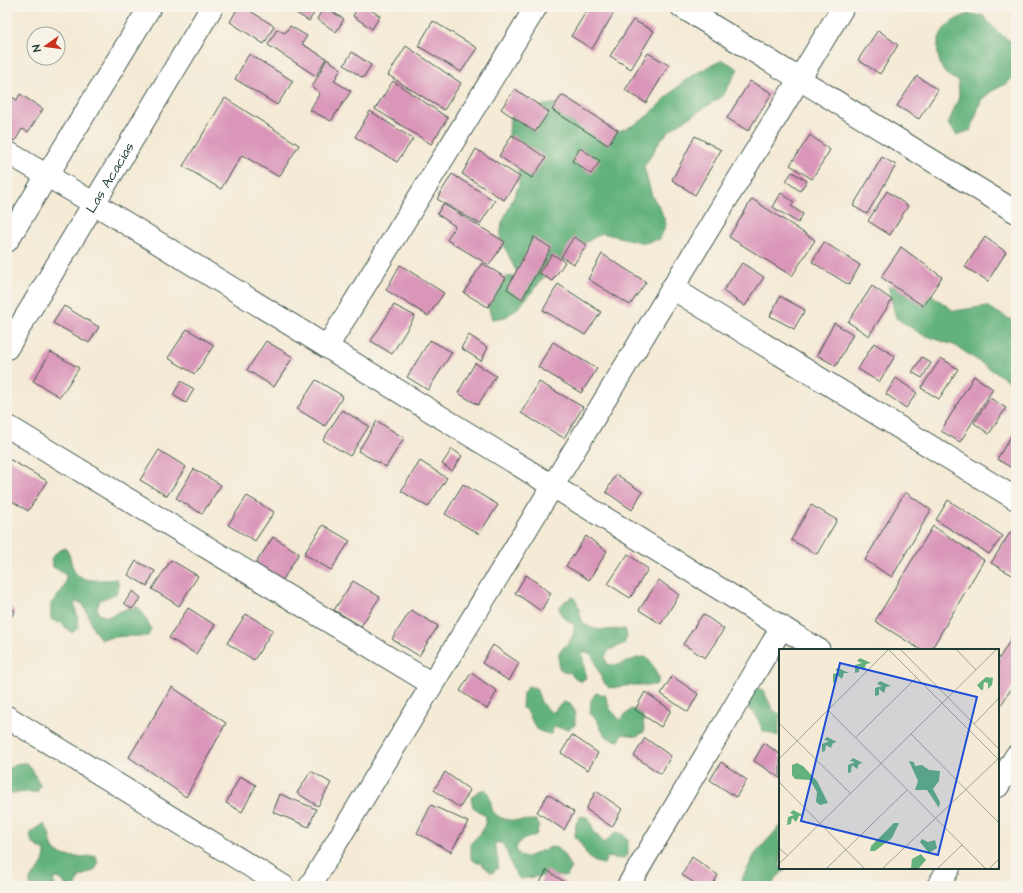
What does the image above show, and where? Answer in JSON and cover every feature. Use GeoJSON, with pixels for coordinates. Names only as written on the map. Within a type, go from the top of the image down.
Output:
{"type":"FeatureCollection","features":[{"type":"Feature","properties":{"kind":"street"},"geometry":{"type":"LineString","coordinates":[[7,241],[150,7]]}},
{"type":"Feature","properties":{"kind":"street","name":"Las Acacias"},"geometry":{"type":"LineString","coordinates":[[7,348],[95,204],[212,7]]}},
{"type":"Feature","properties":{"kind":"street"},"geometry":{"type":"LineString","coordinates":[[327,347],[536,7]]}},
{"type":"Feature","properties":{"kind":"street"},"geometry":{"type":"LineString","coordinates":[[682,7],[1016,212]]}},
{"type":"Feature","properties":{"kind":"street"},"geometry":{"type":"LineString","coordinates":[[310,886],[843,7]]}},
{"type":"Feature","properties":{"kind":"street"},"geometry":{"type":"LineString","coordinates":[[7,152],[95,204],[817,649]]}},
{"type":"Feature","properties":{"kind":"street"},"geometry":{"type":"LineString","coordinates":[[672,288],[1016,499]]}},
{"type":"Feature","properties":{"kind":"street"},"geometry":{"type":"LineString","coordinates":[[7,426],[432,684]]}},
{"type":"Feature","properties":{"kind":"street"},"geometry":{"type":"LineString","coordinates":[[628,886],[782,627]]}},
{"type":"Feature","properties":{"kind":"street"},"geometry":{"type":"LineString","coordinates":[[7,717],[284,886]]}},
{"type":"Feature","properties":{"kind":"street"},"geometry":{"type":"LineString","coordinates":[[999,784],[1010,764]]}},
{"type":"Feature","properties":{"kind":"street"},"geometry":{"type":"LineString","coordinates":[[938,886],[948,869]]}},
{"type":"Feature","properties":{"kind":"green space"},"geometry":{"type":"Polygon","coordinates":[[[969,14],[984,16],[998,32],[1016,44],[1016,75],[1006,84],[992,91],[981,100],[971,130],[957,135],[948,124],[959,97],[958,81],[947,75],[942,69],[938,57],[938,47],[941,33],[945,28],[955,20],[969,14]]]}},
{"type":"Feature","properties":{"kind":"green space"},"geometry":{"type":"Polygon","coordinates":[[[723,60],[738,69],[723,96],[671,129],[660,141],[644,167],[652,196],[660,208],[666,224],[660,239],[644,243],[602,233],[585,243],[549,271],[520,306],[506,317],[492,319],[487,303],[502,278],[518,275],[500,238],[502,223],[519,185],[518,168],[509,136],[510,118],[548,105],[571,105],[580,110],[609,133],[638,123],[652,112],[679,85],[691,76],[723,60]]]}},
{"type":"Feature","properties":{"kind":"green space"},"geometry":{"type":"Polygon","coordinates":[[[888,286],[922,288],[954,311],[986,306],[1015,322],[1016,386],[956,346],[921,334],[896,318],[888,286]]]}},
{"type":"Feature","properties":{"kind":"green space"},"geometry":{"type":"Polygon","coordinates":[[[65,548],[73,568],[80,577],[92,580],[117,579],[119,586],[116,594],[100,600],[97,608],[99,614],[107,617],[131,607],[138,607],[151,629],[148,636],[123,636],[101,639],[92,626],[82,603],[74,602],[78,620],[78,628],[72,633],[60,622],[58,623],[51,619],[51,603],[62,590],[65,584],[66,575],[53,567],[51,558],[57,552],[65,548]]]}},
{"type":"Feature","properties":{"kind":"green space"},"geometry":{"type":"Polygon","coordinates":[[[573,597],[578,605],[581,618],[588,626],[600,630],[625,629],[627,636],[624,644],[609,650],[605,657],[607,664],[617,665],[636,658],[646,657],[652,664],[659,679],[656,685],[631,685],[609,688],[605,684],[590,653],[582,652],[586,678],[580,682],[569,672],[566,673],[559,668],[559,652],[572,637],[574,625],[562,616],[559,608],[565,601],[573,597]]]}},
{"type":"Feature","properties":{"kind":"green space"},"geometry":{"type":"Polygon","coordinates":[[[528,686],[536,688],[541,702],[552,713],[563,702],[570,704],[575,711],[575,725],[569,729],[554,727],[551,734],[540,731],[534,725],[525,709],[522,708],[523,693],[528,686]]]}},
{"type":"Feature","properties":{"kind":"green space"},"geometry":{"type":"Polygon","coordinates":[[[755,688],[763,690],[773,710],[779,713],[778,736],[763,731],[757,717],[752,710],[749,710],[748,703],[755,688]]]}},
{"type":"Feature","properties":{"kind":"green space"},"geometry":{"type":"Polygon","coordinates":[[[596,693],[605,695],[610,709],[620,720],[631,709],[639,711],[643,717],[644,732],[637,736],[622,734],[619,741],[608,738],[593,715],[590,715],[591,700],[596,693]]]}},
{"type":"Feature","properties":{"kind":"green space"},"geometry":{"type":"Polygon","coordinates":[[[20,763],[27,763],[33,771],[40,785],[37,792],[7,793],[7,769],[20,763]]]}},
{"type":"Feature","properties":{"kind":"green space"},"geometry":{"type":"Polygon","coordinates":[[[485,789],[489,796],[492,809],[499,817],[512,820],[536,820],[539,826],[536,835],[520,841],[516,848],[519,855],[527,857],[551,847],[558,848],[564,855],[571,869],[567,876],[543,876],[520,879],[514,871],[502,843],[494,843],[498,860],[498,868],[492,873],[480,863],[471,859],[471,843],[482,831],[486,816],[473,807],[471,798],[477,792],[485,789]]]}},
{"type":"Feature","properties":{"kind":"green space"},"geometry":{"type":"Polygon","coordinates":[[[581,816],[589,818],[594,832],[604,843],[616,832],[623,834],[628,841],[628,855],[622,859],[607,857],[604,864],[593,861],[575,838],[576,823],[581,816]]]}},
{"type":"Feature","properties":{"kind":"green space"},"geometry":{"type":"Polygon","coordinates":[[[44,824],[49,832],[52,845],[59,853],[65,856],[96,856],[98,863],[95,870],[79,877],[76,886],[66,886],[61,879],[53,878],[55,886],[30,886],[30,879],[41,866],[44,860],[45,851],[32,843],[30,834],[36,828],[44,824]]]}},
{"type":"Feature","properties":{"kind":"green space"},"geometry":{"type":"Polygon","coordinates":[[[779,827],[779,869],[787,869],[778,876],[771,886],[738,886],[755,854],[779,827]]]}},
{"type":"Feature","properties":{"kind":"building"},"geometry":{"type":"Polygon","coordinates":[[[238,7],[244,7],[274,26],[264,44],[230,22],[238,7]]]}},
{"type":"Feature","properties":{"kind":"building"},"geometry":{"type":"Polygon","coordinates":[[[286,7],[318,7],[309,21],[286,7]]]}},
{"type":"Feature","properties":{"kind":"building"},"geometry":{"type":"Polygon","coordinates":[[[324,7],[344,19],[336,32],[317,19],[324,7]]]}},
{"type":"Feature","properties":{"kind":"building"},"geometry":{"type":"Polygon","coordinates":[[[358,7],[366,7],[380,16],[372,29],[353,16],[358,7]]]}},
{"type":"Feature","properties":{"kind":"building"},"geometry":{"type":"Polygon","coordinates":[[[589,7],[608,7],[615,11],[592,49],[571,36],[589,7]]]}},
{"type":"Feature","properties":{"kind":"building"},"geometry":{"type":"Polygon","coordinates":[[[764,7],[772,7],[770,11],[764,7]]]}},
{"type":"Feature","properties":{"kind":"building"},"geometry":{"type":"Polygon","coordinates":[[[633,20],[654,31],[631,69],[610,56],[633,20]]]}},
{"type":"Feature","properties":{"kind":"building"},"geometry":{"type":"Polygon","coordinates":[[[433,21],[477,48],[461,72],[418,46],[433,21]]]}},
{"type":"Feature","properties":{"kind":"building"},"geometry":{"type":"Polygon","coordinates":[[[290,26],[307,36],[302,44],[326,58],[316,76],[268,45],[277,29],[285,33],[290,26]]]}},
{"type":"Feature","properties":{"kind":"building"},"geometry":{"type":"Polygon","coordinates":[[[878,30],[898,45],[880,74],[858,60],[878,30]]]}},
{"type":"Feature","properties":{"kind":"building"},"geometry":{"type":"Polygon","coordinates":[[[406,46],[461,83],[444,110],[388,75],[406,46]]]}},
{"type":"Feature","properties":{"kind":"building"},"geometry":{"type":"Polygon","coordinates":[[[352,52],[371,65],[363,78],[344,65],[352,52]]]}},
{"type":"Feature","properties":{"kind":"building"},"geometry":{"type":"Polygon","coordinates":[[[648,53],[669,65],[646,103],[625,90],[648,53]]]}},
{"type":"Feature","properties":{"kind":"building"},"geometry":{"type":"Polygon","coordinates":[[[249,54],[293,81],[277,105],[235,79],[249,54]]]}},
{"type":"Feature","properties":{"kind":"building"},"geometry":{"type":"Polygon","coordinates":[[[327,59],[341,69],[334,81],[351,91],[331,121],[310,110],[320,93],[312,87],[327,59]]]}},
{"type":"Feature","properties":{"kind":"building"},"geometry":{"type":"Polygon","coordinates":[[[917,76],[938,90],[919,119],[897,106],[917,76]]]}},
{"type":"Feature","properties":{"kind":"building"},"geometry":{"type":"Polygon","coordinates":[[[393,81],[448,118],[431,144],[375,109],[393,81]]]}},
{"type":"Feature","properties":{"kind":"building"},"geometry":{"type":"Polygon","coordinates":[[[750,81],[772,93],[748,131],[727,118],[750,81]]]}},
{"type":"Feature","properties":{"kind":"building"},"geometry":{"type":"Polygon","coordinates":[[[515,89],[549,112],[535,132],[501,109],[515,89]]]}},
{"type":"Feature","properties":{"kind":"building"},"geometry":{"type":"Polygon","coordinates":[[[7,94],[17,100],[20,94],[43,109],[28,132],[22,129],[15,141],[7,136],[7,94]]]}},
{"type":"Feature","properties":{"kind":"building"},"geometry":{"type":"Polygon","coordinates":[[[562,95],[618,130],[608,145],[552,110],[562,95]]]}},
{"type":"Feature","properties":{"kind":"building"},"geometry":{"type":"Polygon","coordinates":[[[225,98],[299,145],[279,177],[242,155],[221,189],[183,166],[225,98]]]}},
{"type":"Feature","properties":{"kind":"building"},"geometry":{"type":"Polygon","coordinates":[[[370,111],[413,139],[397,162],[355,137],[370,111]]]}},
{"type":"Feature","properties":{"kind":"building"},"geometry":{"type":"Polygon","coordinates":[[[512,135],[546,158],[532,178],[499,156],[512,135]]]}},
{"type":"Feature","properties":{"kind":"building"},"geometry":{"type":"Polygon","coordinates":[[[810,135],[830,150],[812,179],[790,165],[810,135]]]}},
{"type":"Feature","properties":{"kind":"building"},"geometry":{"type":"Polygon","coordinates":[[[695,136],[721,150],[695,195],[672,180],[695,136]]]}},
{"type":"Feature","properties":{"kind":"building"},"geometry":{"type":"Polygon","coordinates":[[[580,148],[600,161],[591,174],[572,161],[580,148]]]}},
{"type":"Feature","properties":{"kind":"building"},"geometry":{"type":"Polygon","coordinates":[[[476,149],[520,177],[504,200],[462,174],[476,149]]]}},
{"type":"Feature","properties":{"kind":"building"},"geometry":{"type":"Polygon","coordinates":[[[882,157],[896,165],[867,214],[853,206],[882,157]]]}},
{"type":"Feature","properties":{"kind":"building"},"geometry":{"type":"Polygon","coordinates":[[[792,172],[807,181],[800,191],[786,181],[792,172]]]}},
{"type":"Feature","properties":{"kind":"building"},"geometry":{"type":"Polygon","coordinates":[[[452,174],[495,201],[480,224],[437,199],[452,174]]]}},
{"type":"Feature","properties":{"kind":"building"},"geometry":{"type":"Polygon","coordinates":[[[887,191],[908,206],[890,235],[868,221],[887,191]]]}},
{"type":"Feature","properties":{"kind":"building"},"geometry":{"type":"Polygon","coordinates":[[[781,193],[794,202],[791,206],[803,214],[798,223],[773,207],[781,193]]]}},
{"type":"Feature","properties":{"kind":"building"},"geometry":{"type":"Polygon","coordinates":[[[752,199],[815,240],[792,276],[729,237],[752,199]]]}},
{"type":"Feature","properties":{"kind":"building"},"geometry":{"type":"Polygon","coordinates":[[[443,204],[505,242],[489,265],[447,240],[455,226],[437,214],[443,204]]]}},
{"type":"Feature","properties":{"kind":"building"},"geometry":{"type":"Polygon","coordinates":[[[534,237],[551,248],[522,299],[507,289],[534,237]]]}},
{"type":"Feature","properties":{"kind":"building"},"geometry":{"type":"Polygon","coordinates":[[[574,237],[587,245],[574,264],[561,257],[574,237]]]}},
{"type":"Feature","properties":{"kind":"building"},"geometry":{"type":"Polygon","coordinates":[[[985,237],[1006,252],[988,281],[965,267],[985,237]]]}},
{"type":"Feature","properties":{"kind":"building"},"geometry":{"type":"Polygon","coordinates":[[[824,242],[860,265],[849,285],[812,262],[824,242]]]}},
{"type":"Feature","properties":{"kind":"building"},"geometry":{"type":"Polygon","coordinates":[[[901,247],[942,277],[923,306],[881,277],[901,247]]]}},
{"type":"Feature","properties":{"kind":"building"},"geometry":{"type":"Polygon","coordinates":[[[552,254],[565,262],[552,281],[539,273],[552,254]]]}},
{"type":"Feature","properties":{"kind":"building"},"geometry":{"type":"Polygon","coordinates":[[[602,254],[646,282],[630,305],[588,279],[602,254]]]}},
{"type":"Feature","properties":{"kind":"building"},"geometry":{"type":"Polygon","coordinates":[[[482,263],[506,278],[488,307],[464,293],[482,263]]]}},
{"type":"Feature","properties":{"kind":"building"},"geometry":{"type":"Polygon","coordinates":[[[742,263],[764,277],[745,306],[723,291],[742,263]]]}},
{"type":"Feature","properties":{"kind":"building"},"geometry":{"type":"Polygon","coordinates":[[[400,265],[444,293],[428,316],[386,290],[400,265]]]}},
{"type":"Feature","properties":{"kind":"building"},"geometry":{"type":"Polygon","coordinates":[[[558,284],[601,312],[585,335],[543,310],[558,284]]]}},
{"type":"Feature","properties":{"kind":"building"},"geometry":{"type":"Polygon","coordinates":[[[872,286],[892,300],[869,336],[848,322],[872,286]]]}},
{"type":"Feature","properties":{"kind":"building"},"geometry":{"type":"Polygon","coordinates":[[[780,296],[805,310],[794,329],[770,316],[780,296]]]}},
{"type":"Feature","properties":{"kind":"building"},"geometry":{"type":"Polygon","coordinates":[[[394,305],[415,316],[392,354],[371,341],[394,305]]]}},
{"type":"Feature","properties":{"kind":"building"},"geometry":{"type":"Polygon","coordinates":[[[64,306],[99,327],[89,343],[53,323],[64,306]]]}},
{"type":"Feature","properties":{"kind":"building"},"geometry":{"type":"Polygon","coordinates":[[[834,323],[853,334],[836,366],[817,355],[834,323]]]}},
{"type":"Feature","properties":{"kind":"building"},"geometry":{"type":"Polygon","coordinates":[[[187,329],[214,345],[195,374],[168,358],[187,329]]]}},
{"type":"Feature","properties":{"kind":"building"},"geometry":{"type":"Polygon","coordinates":[[[469,335],[488,348],[481,361],[461,348],[469,335]]]}},
{"type":"Feature","properties":{"kind":"building"},"geometry":{"type":"Polygon","coordinates":[[[430,340],[452,352],[428,390],[407,377],[430,340]]]}},
{"type":"Feature","properties":{"kind":"building"},"geometry":{"type":"Polygon","coordinates":[[[266,341],[293,357],[274,387],[247,370],[266,341]]]}},
{"type":"Feature","properties":{"kind":"building"},"geometry":{"type":"Polygon","coordinates":[[[553,342],[597,369],[581,393],[538,367],[553,342]]]}},
{"type":"Feature","properties":{"kind":"building"},"geometry":{"type":"Polygon","coordinates":[[[874,343],[895,356],[879,382],[858,369],[874,343]]]}},
{"type":"Feature","properties":{"kind":"building"},"geometry":{"type":"Polygon","coordinates":[[[51,352],[79,368],[60,397],[33,381],[51,352]]]}},
{"type":"Feature","properties":{"kind":"building"},"geometry":{"type":"Polygon","coordinates":[[[922,357],[931,363],[922,378],[912,372],[922,357]]]}},
{"type":"Feature","properties":{"kind":"building"},"geometry":{"type":"Polygon","coordinates":[[[941,358],[958,369],[939,399],[921,388],[941,358]]]}},
{"type":"Feature","properties":{"kind":"building"},"geometry":{"type":"Polygon","coordinates":[[[475,363],[496,376],[478,405],[458,393],[475,363]]]}},
{"type":"Feature","properties":{"kind":"building"},"geometry":{"type":"Polygon","coordinates":[[[974,376],[993,389],[960,442],[941,431],[974,376]]]}},
{"type":"Feature","properties":{"kind":"building"},"geometry":{"type":"Polygon","coordinates":[[[896,378],[917,393],[906,408],[886,394],[896,378]]]}},
{"type":"Feature","properties":{"kind":"building"},"geometry":{"type":"Polygon","coordinates":[[[316,380],[343,396],[325,426],[297,409],[316,380]]]}},
{"type":"Feature","properties":{"kind":"building"},"geometry":{"type":"Polygon","coordinates":[[[181,381],[194,389],[186,403],[173,395],[181,381]]]}},
{"type":"Feature","properties":{"kind":"building"},"geometry":{"type":"Polygon","coordinates":[[[539,382],[583,407],[564,438],[521,413],[539,382]]]}},
{"type":"Feature","properties":{"kind":"building"},"geometry":{"type":"Polygon","coordinates":[[[990,398],[1006,408],[989,434],[974,423],[990,398]]]}},
{"type":"Feature","properties":{"kind":"building"},"geometry":{"type":"Polygon","coordinates":[[[342,410],[369,426],[350,456],[323,440],[342,410]]]}},
{"type":"Feature","properties":{"kind":"building"},"geometry":{"type":"Polygon","coordinates":[[[377,421],[404,438],[386,467],[358,451],[377,421]]]}},
{"type":"Feature","properties":{"kind":"building"},"geometry":{"type":"Polygon","coordinates":[[[1016,428],[1016,468],[1015,470],[997,459],[1016,428]]]}},
{"type":"Feature","properties":{"kind":"building"},"geometry":{"type":"Polygon","coordinates":[[[452,449],[462,456],[452,471],[442,464],[452,449]]]}},
{"type":"Feature","properties":{"kind":"building"},"geometry":{"type":"Polygon","coordinates":[[[159,450],[186,467],[167,496],[140,480],[159,450]]]}},
{"type":"Feature","properties":{"kind":"building"},"geometry":{"type":"Polygon","coordinates":[[[9,459],[47,481],[28,511],[7,498],[7,463],[9,459]]]}},
{"type":"Feature","properties":{"kind":"building"},"geometry":{"type":"Polygon","coordinates":[[[420,461],[447,478],[428,507],[401,491],[420,461]]]}},
{"type":"Feature","properties":{"kind":"building"},"geometry":{"type":"Polygon","coordinates":[[[194,469],[221,485],[202,514],[176,498],[194,469]]]}},
{"type":"Feature","properties":{"kind":"building"},"geometry":{"type":"Polygon","coordinates":[[[616,474],[642,492],[632,510],[606,492],[616,474]]]}},
{"type":"Feature","properties":{"kind":"building"},"geometry":{"type":"Polygon","coordinates":[[[463,484],[498,505],[479,534],[445,514],[463,484]]]}},
{"type":"Feature","properties":{"kind":"building"},"geometry":{"type":"Polygon","coordinates":[[[905,492],[931,510],[892,577],[865,560],[905,492]]]}},
{"type":"Feature","properties":{"kind":"building"},"geometry":{"type":"Polygon","coordinates":[[[247,496],[274,512],[255,541],[228,525],[247,496]]]}},
{"type":"Feature","properties":{"kind":"building"},"geometry":{"type":"Polygon","coordinates":[[[948,500],[1003,536],[989,554],[936,520],[948,500]]]}},
{"type":"Feature","properties":{"kind":"building"},"geometry":{"type":"Polygon","coordinates":[[[811,505],[837,520],[817,554],[791,540],[811,505]]]}},
{"type":"Feature","properties":{"kind":"building"},"geometry":{"type":"Polygon","coordinates":[[[323,525],[350,541],[331,570],[304,554],[323,525]]]}},
{"type":"Feature","properties":{"kind":"building"},"geometry":{"type":"Polygon","coordinates":[[[933,526],[984,560],[932,649],[919,649],[875,621],[933,526]]]}},
{"type":"Feature","properties":{"kind":"building"},"geometry":{"type":"Polygon","coordinates":[[[1011,531],[1016,534],[1016,577],[991,563],[1011,531]]]}},
{"type":"Feature","properties":{"kind":"building"},"geometry":{"type":"Polygon","coordinates":[[[586,536],[607,551],[589,580],[566,566],[586,536]]]}},
{"type":"Feature","properties":{"kind":"building"},"geometry":{"type":"Polygon","coordinates":[[[273,537],[299,553],[281,583],[254,566],[273,537]]]}},
{"type":"Feature","properties":{"kind":"building"},"geometry":{"type":"Polygon","coordinates":[[[628,554],[648,569],[630,598],[608,584],[628,554]]]}},
{"type":"Feature","properties":{"kind":"building"},"geometry":{"type":"Polygon","coordinates":[[[171,560],[198,576],[179,606],[152,589],[171,560]]]}},
{"type":"Feature","properties":{"kind":"building"},"geometry":{"type":"Polygon","coordinates":[[[136,561],[155,571],[147,586],[128,575],[136,561]]]}},
{"type":"Feature","properties":{"kind":"building"},"geometry":{"type":"Polygon","coordinates":[[[526,575],[551,593],[541,611],[515,593],[526,575]]]}},
{"type":"Feature","properties":{"kind":"building"},"geometry":{"type":"Polygon","coordinates":[[[659,580],[679,595],[661,624],[639,610],[659,580]]]}},
{"type":"Feature","properties":{"kind":"building"},"geometry":{"type":"Polygon","coordinates":[[[353,581],[380,597],[361,626],[334,610],[353,581]]]}},
{"type":"Feature","properties":{"kind":"building"},"geometry":{"type":"Polygon","coordinates":[[[133,591],[141,598],[132,609],[124,603],[133,591]]]}},
{"type":"Feature","properties":{"kind":"building"},"geometry":{"type":"Polygon","coordinates":[[[7,606],[15,611],[7,623],[7,606]]]}},
{"type":"Feature","properties":{"kind":"building"},"geometry":{"type":"Polygon","coordinates":[[[188,608],[215,625],[196,654],[169,638],[188,608]]]}},
{"type":"Feature","properties":{"kind":"building"},"geometry":{"type":"Polygon","coordinates":[[[411,610],[438,626],[419,656],[392,639],[411,610]]]}},
{"type":"Feature","properties":{"kind":"building"},"geometry":{"type":"Polygon","coordinates":[[[246,614],[273,630],[254,660],[227,643],[246,614]]]}},
{"type":"Feature","properties":{"kind":"building"},"geometry":{"type":"Polygon","coordinates":[[[703,614],[724,629],[705,658],[683,644],[703,614]]]}},
{"type":"Feature","properties":{"kind":"building"},"geometry":{"type":"Polygon","coordinates":[[[1016,631],[1016,681],[999,708],[999,658],[1016,631]]]}},
{"type":"Feature","properties":{"kind":"building"},"geometry":{"type":"Polygon","coordinates":[[[493,645],[519,663],[509,681],[482,663],[493,645]]]}},
{"type":"Feature","properties":{"kind":"building"},"geometry":{"type":"Polygon","coordinates":[[[471,673],[497,691],[487,709],[460,691],[471,673]]]}},
{"type":"Feature","properties":{"kind":"building"},"geometry":{"type":"Polygon","coordinates":[[[672,676],[698,694],[688,712],[661,694],[672,676]]]}},
{"type":"Feature","properties":{"kind":"building"},"geometry":{"type":"Polygon","coordinates":[[[172,687],[226,723],[186,797],[129,757],[172,687]]]}},
{"type":"Feature","properties":{"kind":"building"},"geometry":{"type":"Polygon","coordinates":[[[645,692],[671,710],[661,727],[635,710],[645,692]]]}},
{"type":"Feature","properties":{"kind":"building"},"geometry":{"type":"Polygon","coordinates":[[[572,735],[598,753],[588,770],[561,753],[572,735]]]}},
{"type":"Feature","properties":{"kind":"building"},"geometry":{"type":"Polygon","coordinates":[[[645,738],[671,756],[661,774],[634,756],[645,738]]]}},
{"type":"Feature","properties":{"kind":"building"},"geometry":{"type":"Polygon","coordinates":[[[764,743],[779,753],[779,777],[754,761],[764,743]]]}},
{"type":"Feature","properties":{"kind":"building"},"geometry":{"type":"Polygon","coordinates":[[[721,762],[747,780],[736,797],[710,780],[721,762]]]}},
{"type":"Feature","properties":{"kind":"building"},"geometry":{"type":"Polygon","coordinates":[[[311,771],[331,783],[318,806],[297,793],[311,771]]]}},
{"type":"Feature","properties":{"kind":"building"},"geometry":{"type":"Polygon","coordinates":[[[445,772],[470,790],[460,808],[434,790],[445,772]]]}},
{"type":"Feature","properties":{"kind":"building"},"geometry":{"type":"Polygon","coordinates":[[[240,776],[256,785],[242,812],[226,803],[240,776]]]}},
{"type":"Feature","properties":{"kind":"building"},"geometry":{"type":"Polygon","coordinates":[[[596,791],[622,809],[612,827],[586,809],[596,791]]]}},
{"type":"Feature","properties":{"kind":"building"},"geometry":{"type":"Polygon","coordinates":[[[280,794],[316,809],[309,827],[273,812],[280,794]]]}},
{"type":"Feature","properties":{"kind":"building"},"geometry":{"type":"Polygon","coordinates":[[[548,794],[574,812],[564,830],[537,812],[548,794]]]}},
{"type":"Feature","properties":{"kind":"building"},"geometry":{"type":"Polygon","coordinates":[[[431,805],[468,822],[451,852],[417,833],[431,805]]]}},
{"type":"Feature","properties":{"kind":"building"},"geometry":{"type":"Polygon","coordinates":[[[692,857],[718,875],[712,886],[699,886],[682,875],[692,857]]]}},
{"type":"Feature","properties":{"kind":"building"},"geometry":{"type":"Polygon","coordinates":[[[547,870],[570,886],[538,886],[547,870]]]}}]}
